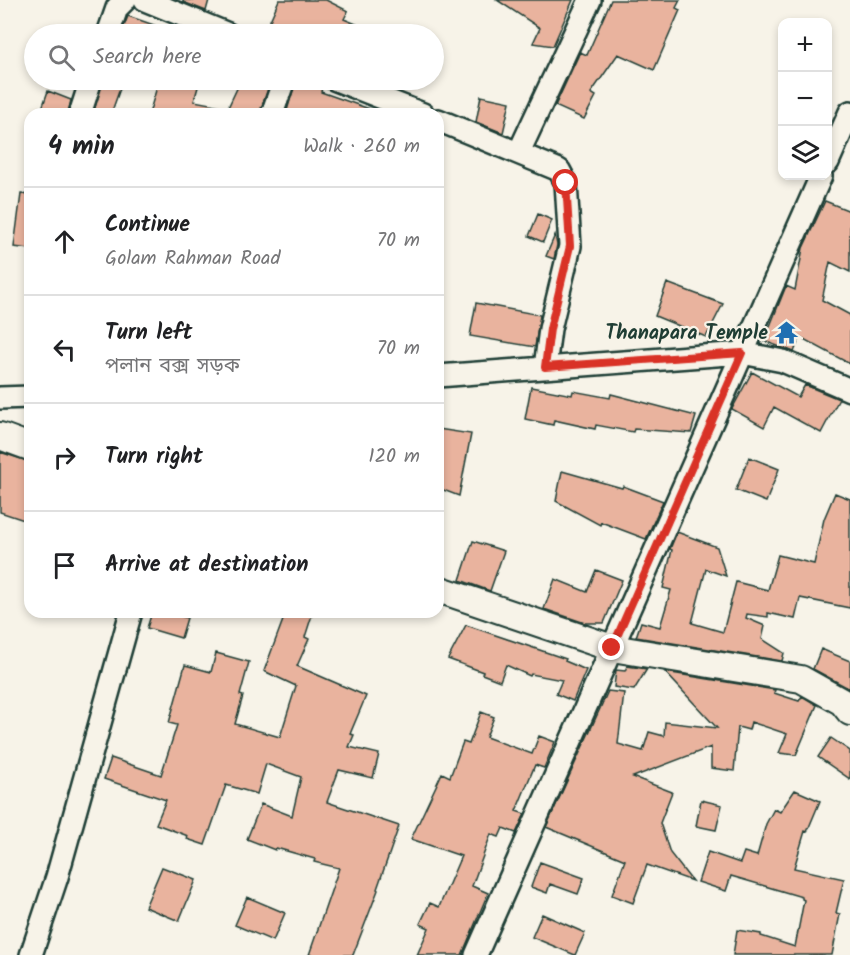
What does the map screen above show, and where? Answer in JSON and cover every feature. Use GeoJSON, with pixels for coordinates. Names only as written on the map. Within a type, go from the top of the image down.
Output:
{"type":"FeatureCollection","features":[{"type":"Feature","properties":{"kind":"street"},"geometry":{"type":"LineString","coordinates":[[111,24],[117,8],[125,0]]}},
{"type":"Feature","properties":{"kind":"street"},"geometry":{"type":"LineString","coordinates":[[145,0],[204,24]]}},
{"type":"Feature","properties":{"kind":"street"},"geometry":{"type":"LineString","coordinates":[[519,152],[590,0]]}},
{"type":"Feature","properties":{"kind":"street"},"geometry":{"type":"LineString","coordinates":[[82,108],[88,90]]}},
{"type":"Feature","properties":{"kind":"street"},"geometry":{"type":"LineString","coordinates":[[274,108],[280,90]]}},
{"type":"Feature","properties":{"kind":"street"},"geometry":{"type":"LineString","coordinates":[[362,90],[408,108]]}},
{"type":"Feature","properties":{"kind":"street"},"geometry":{"type":"LineString","coordinates":[[444,122],[560,170],[566,183],[570,246],[550,329],[545,367]]}},
{"type":"Feature","properties":{"kind":"street"},"geometry":{"type":"LineString","coordinates":[[832,154],[848,123]]}},
{"type":"Feature","properties":{"kind":"street"},"geometry":{"type":"LineString","coordinates":[[476,955],[819,180]]}},
{"type":"Feature","properties":{"kind":"street"},"geometry":{"type":"LineString","coordinates":[[444,375],[742,353],[783,361],[850,390]]}},
{"type":"Feature","properties":{"kind":"street"},"geometry":{"type":"LineString","coordinates":[[0,398],[24,397]]}},
{"type":"Feature","properties":{"kind":"street"},"geometry":{"type":"LineString","coordinates":[[0,436],[24,445]]}},
{"type":"Feature","properties":{"kind":"street"},"geometry":{"type":"LineString","coordinates":[[444,591],[612,648],[801,679],[842,702],[850,712]]}},
{"type":"Feature","properties":{"kind":"street"},"geometry":{"type":"LineString","coordinates":[[31,955],[61,866],[129,618]]}},
{"type":"Feature","properties":{"kind":"building"},"geometry":{"type":"Polygon","coordinates":[[[184,0],[209,0],[206,11],[183,2],[184,0]]]}},
{"type":"Feature","properties":{"kind":"building"},"geometry":{"type":"Polygon","coordinates":[[[279,0],[326,0],[348,11],[344,19],[356,24],[268,24],[279,0]]]}},
{"type":"Feature","properties":{"kind":"building"},"geometry":{"type":"Polygon","coordinates":[[[497,0],[573,0],[553,46],[533,43],[540,28],[497,0]]]}},
{"type":"Feature","properties":{"kind":"building"},"geometry":{"type":"Polygon","coordinates":[[[611,0],[680,0],[676,8],[680,10],[654,70],[618,54],[591,93],[596,96],[584,119],[555,106],[580,52],[587,55],[611,0]]]}},
{"type":"Feature","properties":{"kind":"building"},"geometry":{"type":"Polygon","coordinates":[[[128,16],[151,24],[125,24],[128,16]]]}},
{"type":"Feature","properties":{"kind":"building"},"geometry":{"type":"Polygon","coordinates":[[[100,90],[119,90],[113,108],[95,108],[100,90]]]}},
{"type":"Feature","properties":{"kind":"building"},"geometry":{"type":"Polygon","coordinates":[[[156,90],[197,90],[194,101],[221,106],[221,108],[151,108],[156,90]]]}},
{"type":"Feature","properties":{"kind":"building"},"geometry":{"type":"Polygon","coordinates":[[[236,90],[268,90],[262,108],[228,108],[236,90]]]}},
{"type":"Feature","properties":{"kind":"building"},"geometry":{"type":"Polygon","coordinates":[[[293,90],[321,90],[321,92],[367,108],[288,108],[293,90]]]}},
{"type":"Feature","properties":{"kind":"building"},"geometry":{"type":"Polygon","coordinates":[[[48,91],[71,100],[69,108],[42,108],[48,91]]]}},
{"type":"Feature","properties":{"kind":"building"},"geometry":{"type":"Polygon","coordinates":[[[481,96],[510,102],[503,133],[476,122],[481,96]]]}},
{"type":"Feature","properties":{"kind":"building"},"geometry":{"type":"Polygon","coordinates":[[[21,194],[24,194],[24,248],[14,247],[21,194]]]}},
{"type":"Feature","properties":{"kind":"building"},"geometry":{"type":"Polygon","coordinates":[[[825,201],[850,211],[850,272],[830,262],[822,300],[850,315],[850,364],[800,337],[794,352],[764,341],[786,286],[795,290],[803,248],[825,201]]]}},
{"type":"Feature","properties":{"kind":"building"},"geometry":{"type":"Polygon","coordinates":[[[538,214],[552,220],[543,242],[529,236],[538,214]]]}},
{"type":"Feature","properties":{"kind":"building"},"geometry":{"type":"Polygon","coordinates":[[[555,235],[557,245],[554,259],[546,256],[555,235]]]}},
{"type":"Feature","properties":{"kind":"building"},"geometry":{"type":"Polygon","coordinates":[[[667,283],[723,304],[706,337],[655,316],[667,283]]]}},
{"type":"Feature","properties":{"kind":"building"},"geometry":{"type":"Polygon","coordinates":[[[476,303],[540,315],[535,347],[470,336],[476,303]]]}},
{"type":"Feature","properties":{"kind":"building"},"geometry":{"type":"Polygon","coordinates":[[[752,372],[798,397],[805,385],[839,399],[821,433],[774,407],[764,427],[732,409],[752,372]]]}},
{"type":"Feature","properties":{"kind":"building"},"geometry":{"type":"Polygon","coordinates":[[[531,387],[572,395],[573,391],[610,398],[611,394],[696,416],[691,433],[634,429],[633,432],[596,425],[595,429],[554,420],[553,425],[525,419],[531,387]]]}},
{"type":"Feature","properties":{"kind":"building"},"geometry":{"type":"Polygon","coordinates":[[[444,430],[471,434],[459,496],[444,490],[444,430]]]}},
{"type":"Feature","properties":{"kind":"building"},"geometry":{"type":"Polygon","coordinates":[[[0,452],[24,460],[24,520],[0,512],[0,452]]]}},
{"type":"Feature","properties":{"kind":"building"},"geometry":{"type":"Polygon","coordinates":[[[749,457],[779,469],[766,502],[736,490],[749,457]]]}},
{"type":"Feature","properties":{"kind":"building"},"geometry":{"type":"Polygon","coordinates":[[[562,471],[622,488],[623,486],[663,501],[646,539],[601,522],[600,525],[556,501],[562,471]]]}},
{"type":"Feature","properties":{"kind":"building"},"geometry":{"type":"Polygon","coordinates":[[[835,493],[850,499],[850,608],[800,598],[795,619],[768,613],[768,617],[747,614],[746,618],[765,626],[762,639],[784,653],[782,661],[636,637],[641,622],[660,627],[671,590],[663,588],[672,550],[670,549],[677,532],[717,547],[726,576],[706,569],[692,623],[723,632],[736,582],[768,590],[778,555],[814,564],[824,519],[835,493]]]}},
{"type":"Feature","properties":{"kind":"building"},"geometry":{"type":"Polygon","coordinates":[[[473,541],[504,551],[490,591],[460,580],[473,541]]]}},
{"type":"Feature","properties":{"kind":"building"},"geometry":{"type":"Polygon","coordinates":[[[596,570],[622,580],[604,623],[585,623],[544,609],[555,579],[587,592],[596,570]]]}},
{"type":"Feature","properties":{"kind":"building"},"geometry":{"type":"Polygon","coordinates":[[[150,618],[187,618],[181,638],[147,628],[150,618]]]}},
{"type":"Feature","properties":{"kind":"building"},"geometry":{"type":"Polygon","coordinates":[[[284,618],[311,618],[305,637],[309,639],[297,666],[366,696],[350,734],[354,735],[349,747],[379,754],[373,778],[339,770],[327,802],[399,826],[353,955],[309,955],[339,868],[314,862],[315,859],[276,848],[275,850],[247,839],[261,804],[292,816],[301,777],[266,764],[257,794],[226,785],[205,845],[156,824],[166,800],[104,779],[111,758],[161,775],[177,725],[169,723],[185,665],[211,672],[216,653],[249,662],[235,724],[280,737],[296,686],[264,671],[284,618]]]}},
{"type":"Feature","properties":{"kind":"building"},"geometry":{"type":"Polygon","coordinates":[[[466,625],[566,659],[565,661],[586,670],[573,701],[556,694],[562,680],[531,674],[530,676],[506,665],[500,681],[448,659],[466,625]]]}},
{"type":"Feature","properties":{"kind":"building"},"geometry":{"type":"Polygon","coordinates":[[[821,649],[850,661],[850,689],[813,669],[821,649]]]}},
{"type":"Feature","properties":{"kind":"building"},"geometry":{"type":"Polygon","coordinates":[[[627,666],[647,669],[634,690],[614,687],[616,670],[625,671],[627,666]]]}},
{"type":"Feature","properties":{"kind":"building"},"geometry":{"type":"Polygon","coordinates":[[[665,672],[775,690],[774,693],[799,701],[802,696],[817,705],[796,755],[779,753],[787,734],[751,722],[749,730],[738,727],[734,771],[711,768],[711,747],[633,777],[672,792],[660,823],[670,853],[692,881],[647,865],[633,903],[612,895],[625,860],[546,827],[608,691],[624,693],[618,744],[643,751],[649,732],[664,736],[665,722],[717,728],[665,672]]]}},
{"type":"Feature","properties":{"kind":"building"},"geometry":{"type":"Polygon","coordinates":[[[481,712],[494,717],[486,737],[532,754],[539,736],[555,742],[544,768],[535,765],[516,811],[525,814],[516,833],[503,828],[499,837],[491,834],[472,886],[488,893],[462,955],[417,955],[429,928],[420,924],[430,903],[439,907],[461,856],[411,839],[442,773],[450,777],[463,742],[469,744],[481,712]]]}},
{"type":"Feature","properties":{"kind":"building"},"geometry":{"type":"Polygon","coordinates":[[[831,738],[850,751],[850,779],[818,757],[831,738]]]}},
{"type":"Feature","properties":{"kind":"building"},"geometry":{"type":"Polygon","coordinates":[[[795,790],[820,801],[807,832],[805,831],[794,868],[844,879],[836,913],[840,914],[832,955],[733,955],[737,930],[761,934],[761,936],[795,947],[804,900],[802,897],[731,876],[726,891],[698,882],[708,852],[740,863],[744,852],[757,856],[766,824],[774,809],[780,812],[795,790]]]}},
{"type":"Feature","properties":{"kind":"building"},"geometry":{"type":"Polygon","coordinates":[[[701,800],[722,805],[716,830],[696,826],[701,800]]]}},
{"type":"Feature","properties":{"kind":"building"},"geometry":{"type":"Polygon","coordinates":[[[540,862],[584,878],[578,894],[550,884],[547,893],[531,887],[540,862]]]}},
{"type":"Feature","properties":{"kind":"building"},"geometry":{"type":"Polygon","coordinates":[[[162,867],[196,880],[179,921],[145,907],[162,867]]]}},
{"type":"Feature","properties":{"kind":"building"},"geometry":{"type":"Polygon","coordinates":[[[247,897],[285,913],[273,941],[235,925],[247,897]]]}},
{"type":"Feature","properties":{"kind":"building"},"geometry":{"type":"Polygon","coordinates":[[[542,914],[585,933],[575,955],[532,937],[542,914]]]}},
{"type":"Feature","properties":{"kind":"place","name":"Thanapara Temple"},"geometry":{"type":"Point","coordinates":[786,332]}},
{"type":"Feature","properties":{"kind":"route"},"geometry":{"type":"LineString","coordinates":[[566,183],[570,246],[550,329],[545,367],[742,353],[612,648]]}}]}
